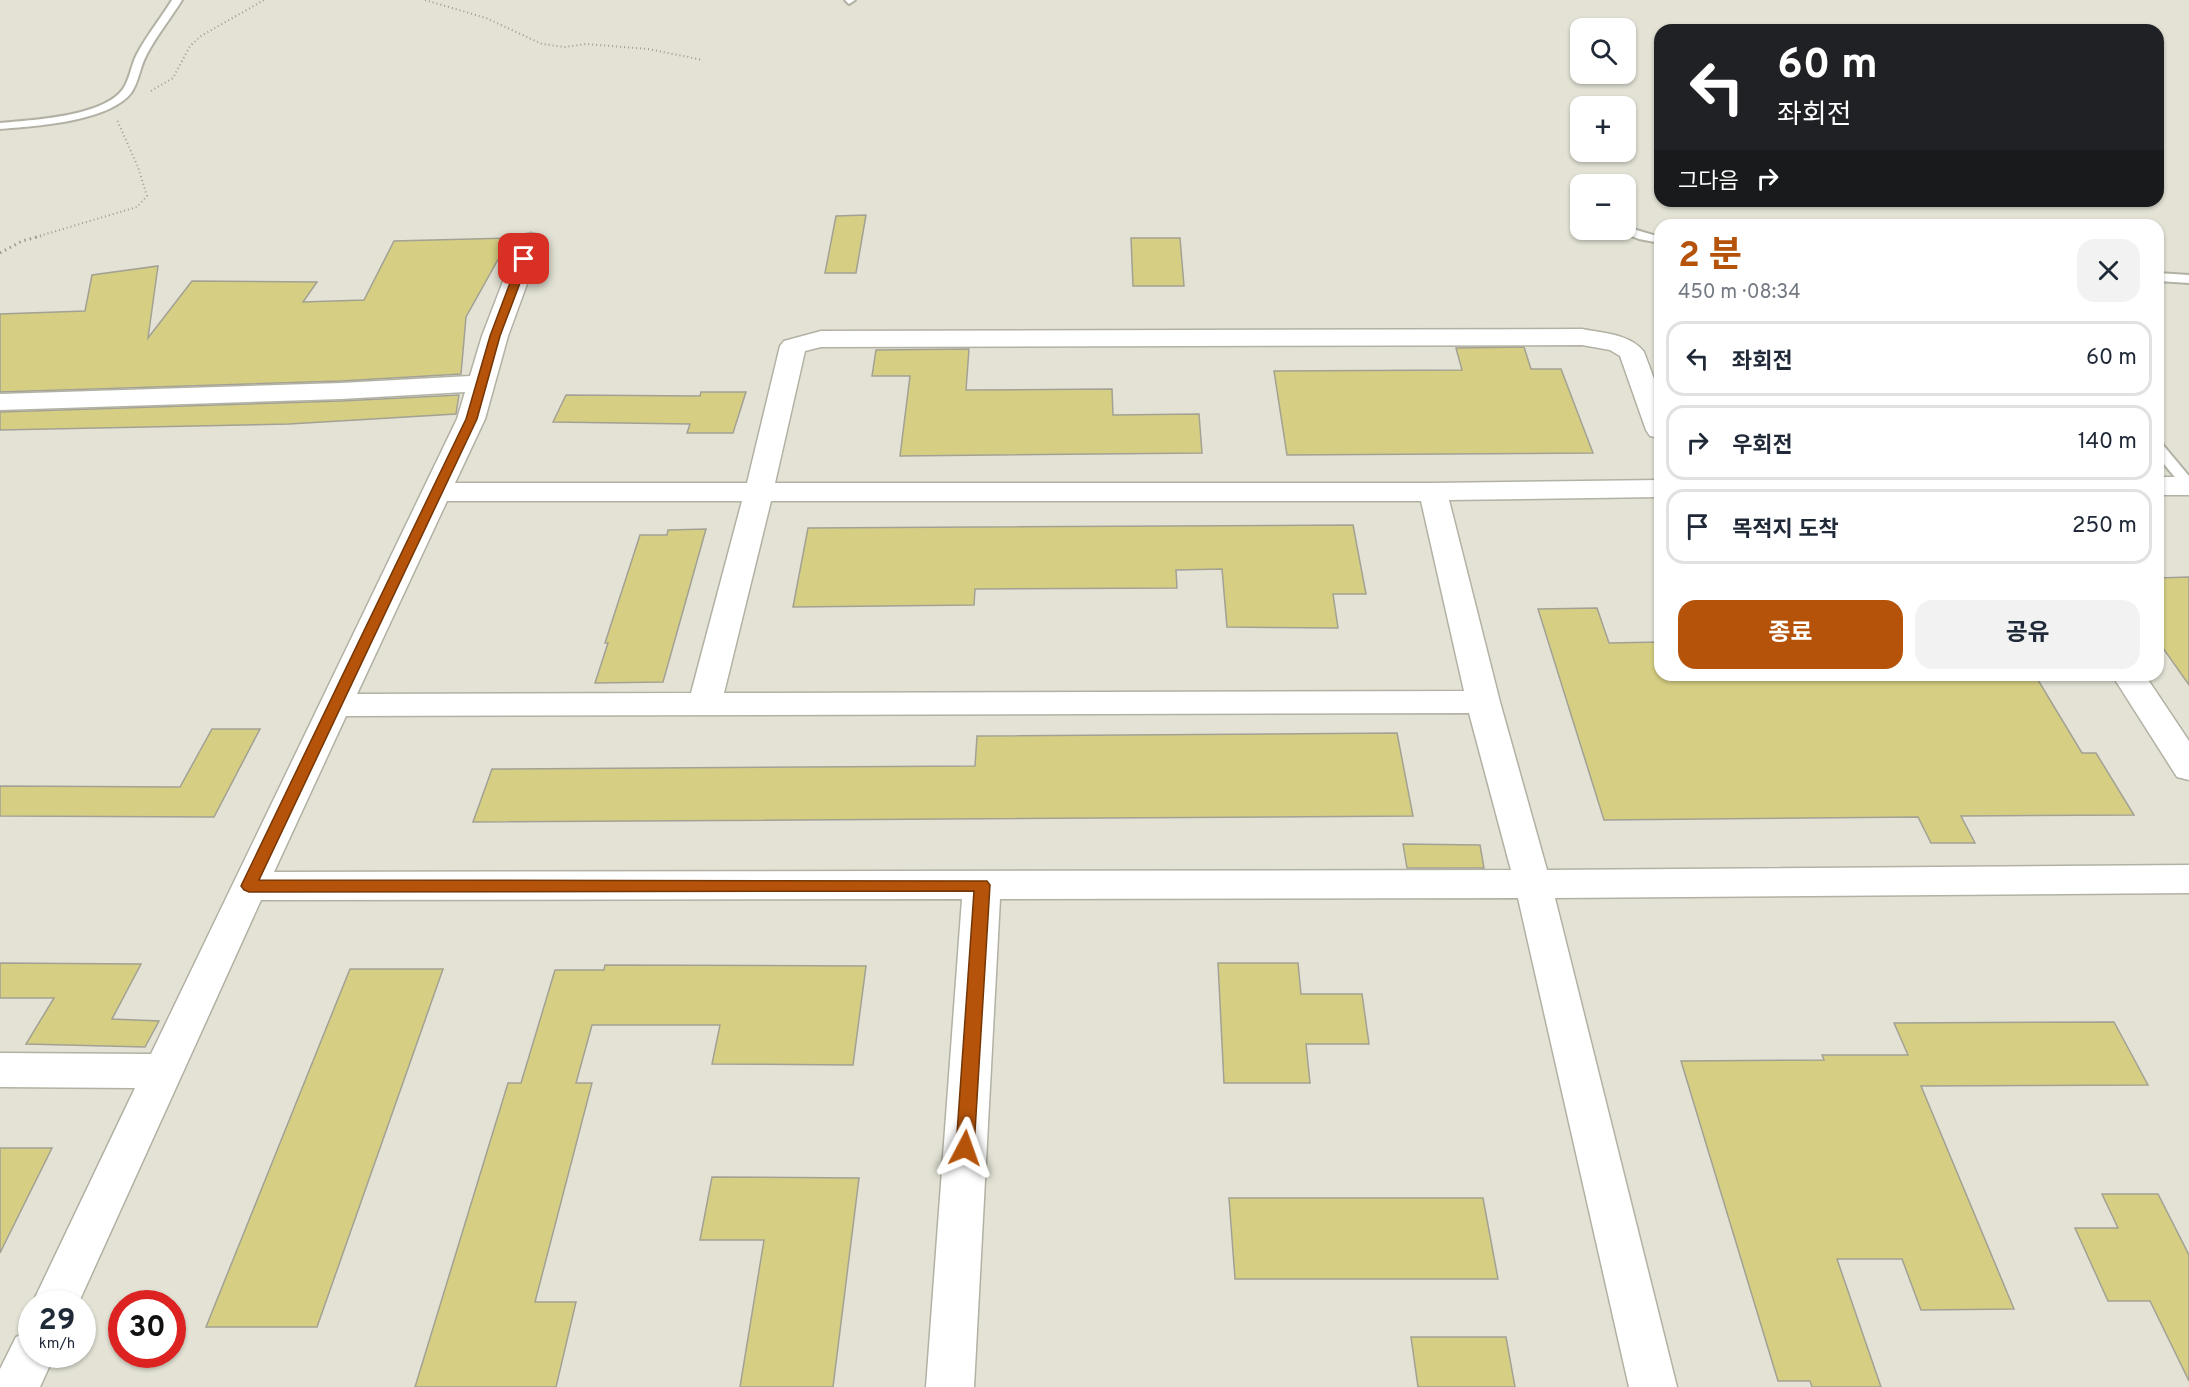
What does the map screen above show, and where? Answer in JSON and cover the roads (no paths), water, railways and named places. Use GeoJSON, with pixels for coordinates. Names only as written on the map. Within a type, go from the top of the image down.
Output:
{"type":"FeatureCollection","features":[{"type":"Feature","properties":{"kind":"street"},"geometry":{"type":"LineString","coordinates":[[61,1290],[249,886],[471,419],[495,336],[531,240]]}},
{"type":"Feature","properties":{"kind":"street"},"geometry":{"type":"LineString","coordinates":[[705,704],[759,492],[793,346],[821,339],[1582,337],[1618,344],[1631,352],[1654,414]]}},
{"type":"Feature","properties":{"kind":"street"},"geometry":{"type":"LineString","coordinates":[[0,402],[340,391],[483,383]]}},
{"type":"Feature","properties":{"kind":"street"},"geometry":{"type":"LineString","coordinates":[[2164,486],[2189,486]]}},
{"type":"Feature","properties":{"kind":"street"},"geometry":{"type":"LineString","coordinates":[[436,492],[1432,492],[1654,488]]}},
{"type":"Feature","properties":{"kind":"street"},"geometry":{"type":"LineString","coordinates":[[1432,492],[1483,702],[1533,884],[1653,1387]]}},
{"type":"Feature","properties":{"kind":"street"},"geometry":{"type":"LineString","coordinates":[[2132,681],[2189,768]]}},
{"type":"Feature","properties":{"kind":"street"},"geometry":{"type":"LineString","coordinates":[[335,705],[1483,702]]}},
{"type":"Feature","properties":{"kind":"street"},"geometry":{"type":"LineString","coordinates":[[249,886],[1533,884],[2189,879]]}},
{"type":"Feature","properties":{"kind":"street"},"geometry":{"type":"LineString","coordinates":[[950,1387],[982,885]]}},
{"type":"Feature","properties":{"kind":"street"},"geometry":{"type":"LineString","coordinates":[[0,1070],[163,1071]]}},
{"type":"Feature","properties":{"kind":"street"},"geometry":{"type":"LineString","coordinates":[[16,1387],[25,1368]]}},
{"type":"Feature","properties":{"kind":"lane"},"geometry":{"type":"LineString","coordinates":[[0,126],[74,116],[100,108],[118,99],[127,91],[141,57],[177,0]]}},
{"type":"Feature","properties":{"kind":"lane"},"geometry":{"type":"LineString","coordinates":[[1636,234],[1654,239]]}},
{"type":"Feature","properties":{"kind":"lane"},"geometry":{"type":"LineString","coordinates":[[2164,277],[2189,279]]}},
{"type":"Feature","properties":{"kind":"lane"},"geometry":{"type":"LineString","coordinates":[[2164,455],[2189,486]]}}]}
